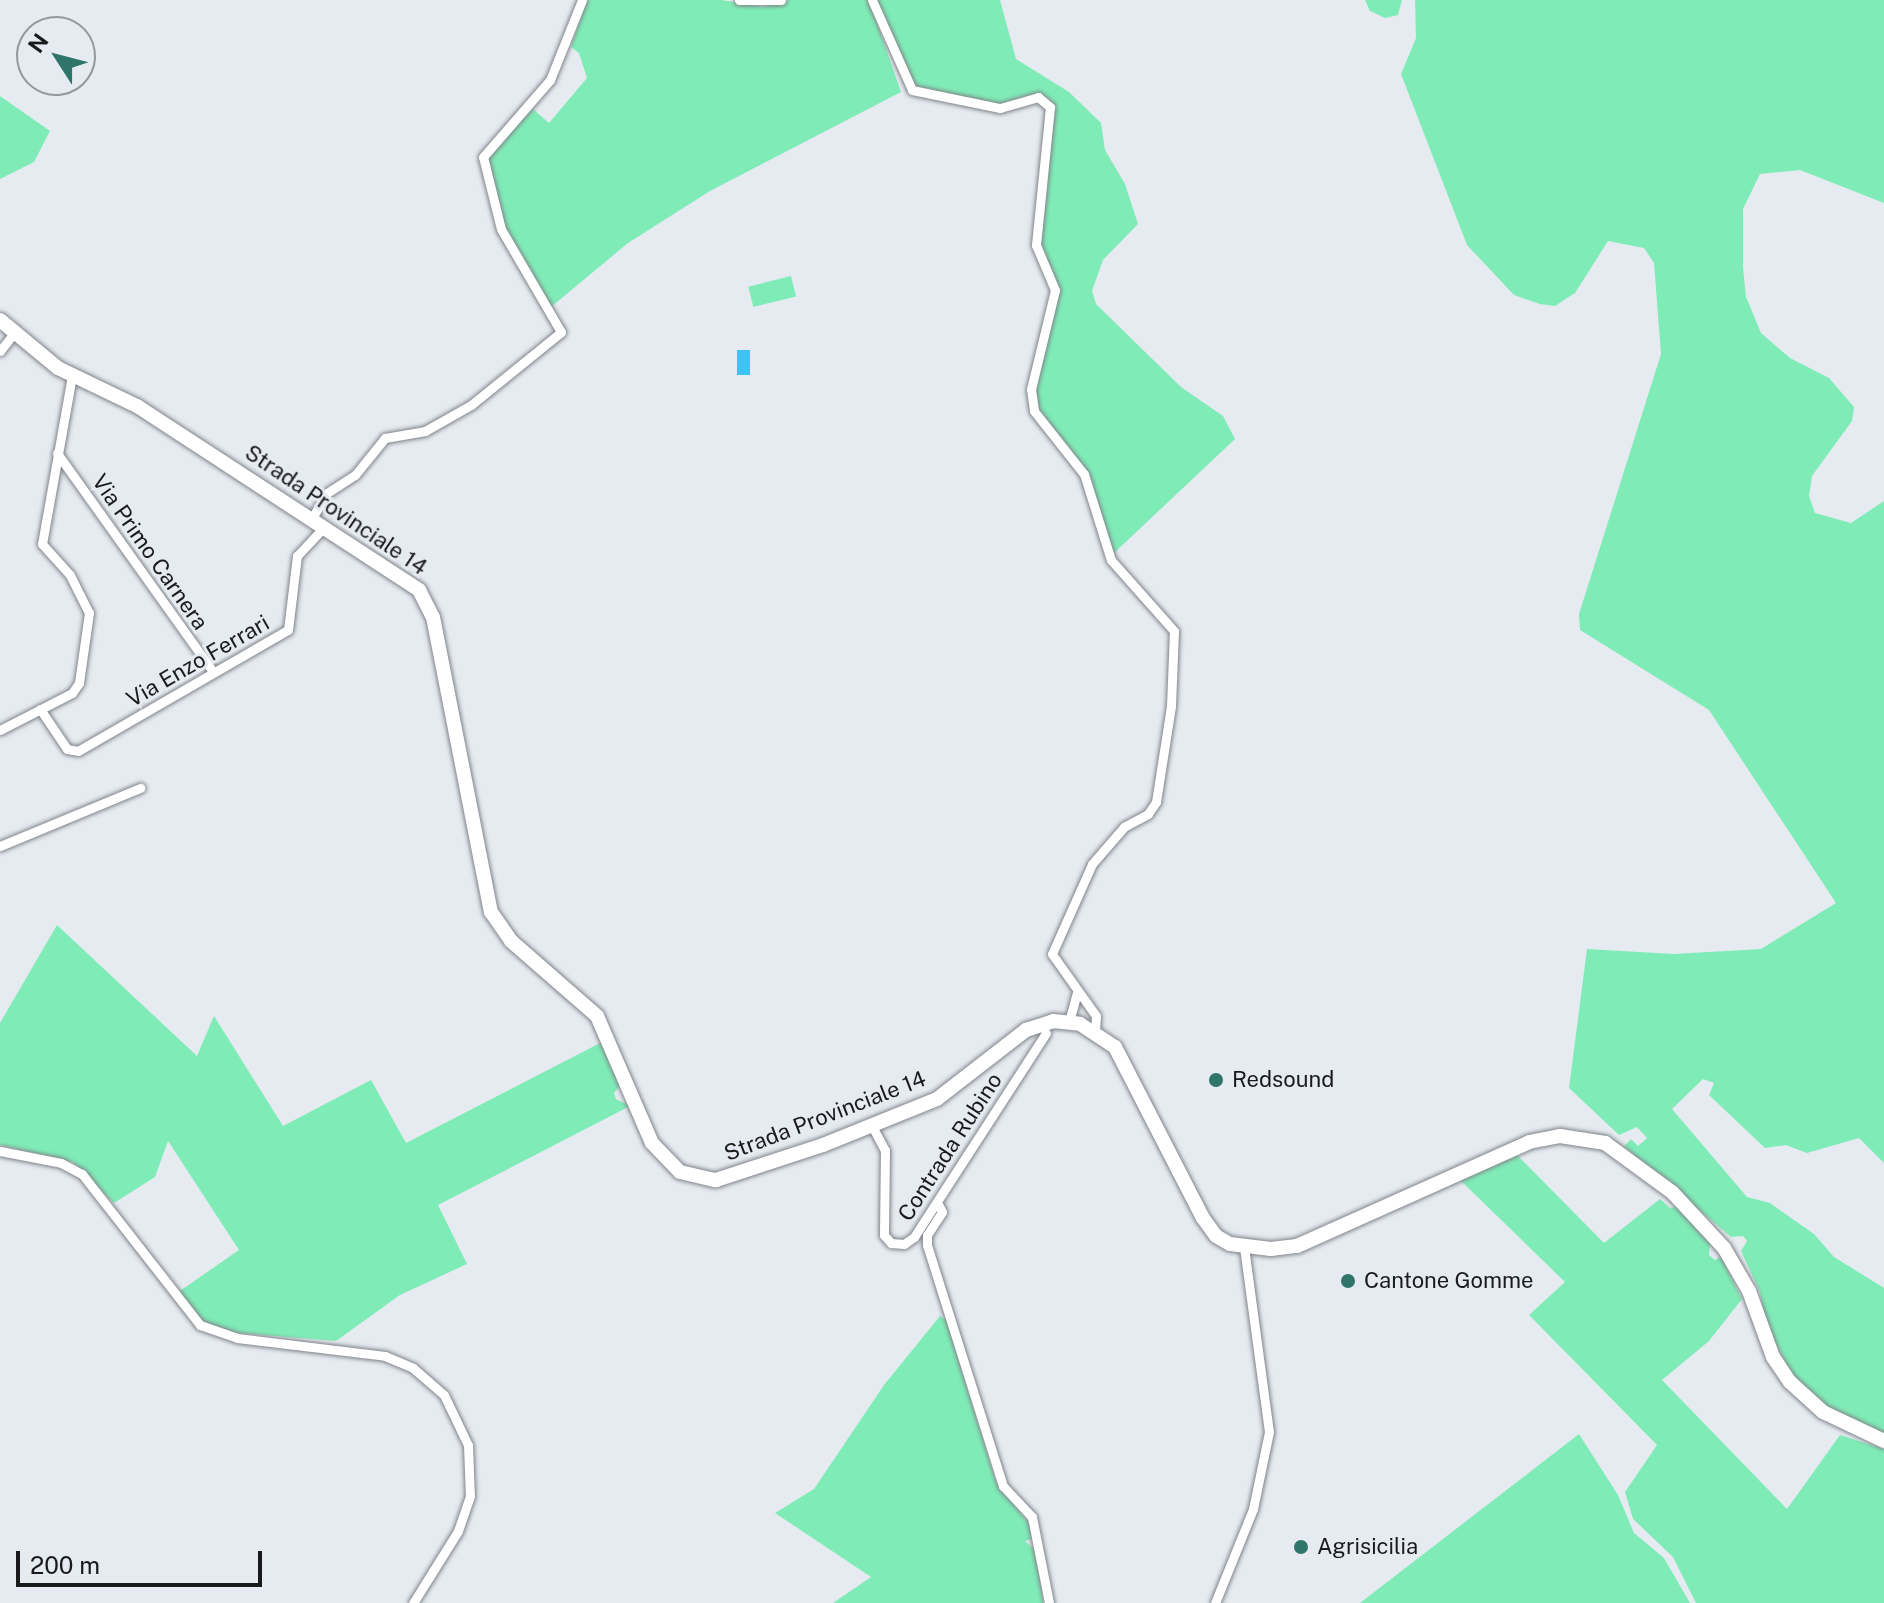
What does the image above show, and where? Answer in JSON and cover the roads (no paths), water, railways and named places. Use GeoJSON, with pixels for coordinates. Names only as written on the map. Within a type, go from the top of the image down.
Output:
{"type":"FeatureCollection","features":[{"type":"Feature","properties":{"kind":"main road","name":"Strada Provinciale 14"},"geometry":{"type":"LineString","coordinates":[[0,320],[72,376],[137,406],[412,583],[426,599],[491,912],[511,941],[603,1024],[661,1157],[692,1177],[716,1180],[872,1126],[953,1089],[1026,1030],[1069,1022],[1095,1030]]}},
{"type":"Feature","properties":{"kind":"main road"},"geometry":{"type":"LineString","coordinates":[[1095,1030],[1115,1047],[1209,1229],[1223,1241],[1244,1246],[1297,1246],[1500,1152],[1560,1136],[1591,1138],[1632,1160],[1701,1218],[1734,1263],[1773,1357],[1799,1392],[1834,1419],[1884,1441]]}},
{"type":"Feature","properties":{"kind":"street"},"geometry":{"type":"LineString","coordinates":[[318,522],[327,493],[355,475],[385,438],[425,431],[471,405],[561,332],[501,229],[483,157],[550,80],[582,0]]}},
{"type":"Feature","properties":{"kind":"street"},"geometry":{"type":"LineString","coordinates":[[739,0],[781,0]]}},
{"type":"Feature","properties":{"kind":"street"},"geometry":{"type":"LineString","coordinates":[[872,0],[912,90],[1000,108],[1038,97],[1050,107],[1036,245],[1055,290],[1031,389],[1034,411],[1084,474],[1111,560],[1174,631],[1171,706],[1156,802],[1148,814],[1124,827],[1092,864],[1052,954],[1096,1016],[1095,1030]]}},
{"type":"Feature","properties":{"kind":"street"},"geometry":{"type":"LineString","coordinates":[[0,351],[14,333]]}},
{"type":"Feature","properties":{"kind":"street"},"geometry":{"type":"LineString","coordinates":[[0,730],[77,688],[89,622],[70,575],[42,544],[72,376]]}},
{"type":"Feature","properties":{"kind":"street","name":"Via Primo Carnera"},"geometry":{"type":"LineString","coordinates":[[57,453],[213,672]]}},
{"type":"Feature","properties":{"kind":"street","name":"Via Enzo Ferrari"},"geometry":{"type":"LineString","coordinates":[[40,709],[67,749],[78,751],[288,630],[297,556],[318,522]]}},
{"type":"Feature","properties":{"kind":"street"},"geometry":{"type":"LineString","coordinates":[[0,846],[140,788]]}},
{"type":"Feature","properties":{"kind":"street"},"geometry":{"type":"LineString","coordinates":[[1069,1022],[1077,992]]}},
{"type":"Feature","properties":{"kind":"street","name":"Contrada Rubino"},"geometry":{"type":"LineString","coordinates":[[872,1126],[885,1150],[887,1239],[904,1244],[914,1237],[1046,1033]]}},
{"type":"Feature","properties":{"kind":"street"},"geometry":{"type":"LineString","coordinates":[[0,1151],[45,1158],[82,1174],[200,1325],[237,1338],[385,1356],[413,1368],[444,1395],[468,1445],[470,1496],[458,1531],[413,1603]]}},
{"type":"Feature","properties":{"kind":"street"},"geometry":{"type":"LineString","coordinates":[[937,1202],[942,1212],[927,1235],[927,1245],[1003,1486],[1032,1517],[1049,1603]]}},
{"type":"Feature","properties":{"kind":"street"},"geometry":{"type":"LineString","coordinates":[[1215,1603],[1253,1509],[1269,1432],[1244,1246]]}},
{"type":"Feature","properties":{"kind":"water"},"geometry":{"type":"Polygon","coordinates":[[[737,350],[750,350],[750,375],[737,375],[737,350]]]}},
{"type":"Feature","properties":{"kind":"place","name":"Redsound"},"geometry":{"type":"Point","coordinates":[1216,1080]}},
{"type":"Feature","properties":{"kind":"place","name":"Cantone Gomme"},"geometry":{"type":"Point","coordinates":[1348,1281]}},
{"type":"Feature","properties":{"kind":"place","name":"Agrisicilia"},"geometry":{"type":"Point","coordinates":[1301,1547]}}]}
